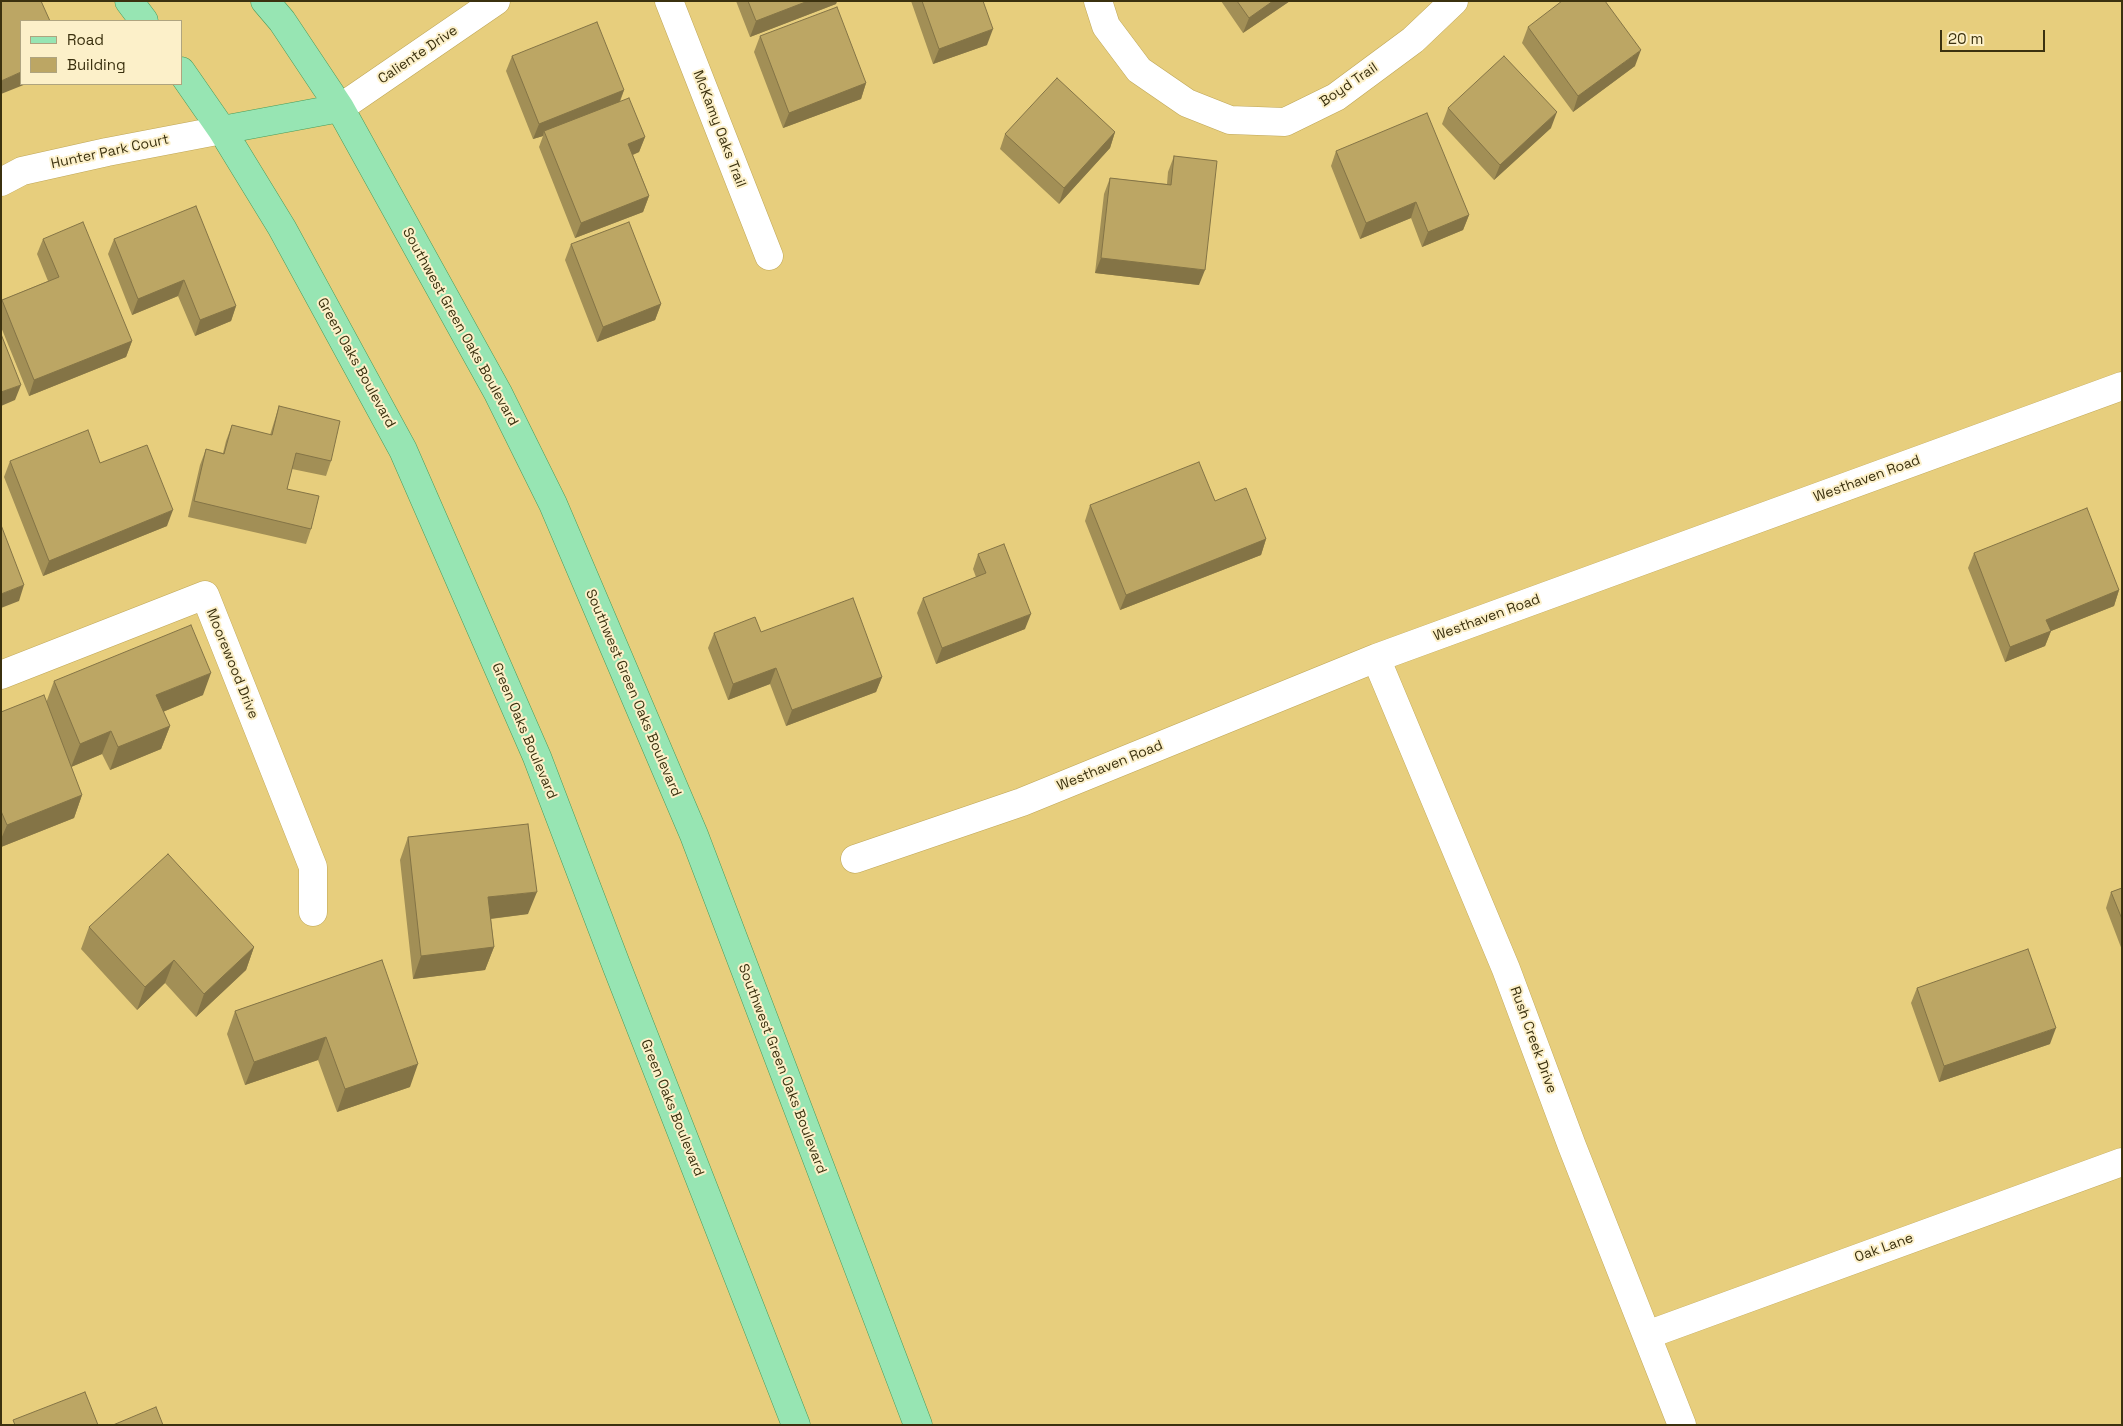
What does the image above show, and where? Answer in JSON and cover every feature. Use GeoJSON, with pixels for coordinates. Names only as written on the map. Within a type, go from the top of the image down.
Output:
{"type":"FeatureCollection","features":[{"type":"Feature","properties":{"kind":"main road"},"geometry":{"type":"LineString","coordinates":[[129,1],[143,20]]}},
{"type":"Feature","properties":{"kind":"main road","name":"Southwest Green Oaks Boulevard"},"geometry":{"type":"LineString","coordinates":[[265,1],[282,21],[340,108],[498,393],[553,504],[694,835],[918,1425]]}},
{"type":"Feature","properties":{"kind":"main road","name":"Green Oaks Boulevard"},"geometry":{"type":"LineString","coordinates":[[182,72],[222,130],[282,228],[403,450],[537,757],[796,1425]]}},
{"type":"Feature","properties":{"kind":"main road"},"geometry":{"type":"LineString","coordinates":[[222,130],[340,108]]}},
{"type":"Feature","properties":{"kind":"street","name":"Caliente Drive"},"geometry":{"type":"LineString","coordinates":[[340,108],[496,1]]}},
{"type":"Feature","properties":{"kind":"street","name":"McKamy Oaks Trail"},"geometry":{"type":"LineString","coordinates":[[669,1],[769,256]]}},
{"type":"Feature","properties":{"kind":"street","name":"Boyd Trail"},"geometry":{"type":"LineString","coordinates":[[1098,1],[1106,26],[1139,70],[1187,102],[1230,120],[1284,122],[1336,97],[1413,40],[1454,1]]}},
{"type":"Feature","properties":{"kind":"street","name":"Hunter Park Court"},"geometry":{"type":"LineString","coordinates":[[1,182],[22,171],[107,152],[222,130]]}},
{"type":"Feature","properties":{"kind":"street","name":"Westhaven Road"},"geometry":{"type":"LineString","coordinates":[[856,859],[1022,802],[1376,658],[2122,386]]}},
{"type":"Feature","properties":{"kind":"street","name":"Moorewood Drive"},"geometry":{"type":"LineString","coordinates":[[1,675],[205,595],[312,867],[313,912]]}},
{"type":"Feature","properties":{"kind":"street","name":"Rush Creek Drive"},"geometry":{"type":"LineString","coordinates":[[1376,658],[1506,968],[1572,1146],[1682,1425]]}},
{"type":"Feature","properties":{"kind":"street","name":"Oak Lane"},"geometry":{"type":"LineString","coordinates":[[1647,1335],[2122,1162]]}},
{"type":"Feature","properties":{"kind":"building"},"geometry":{"type":"Polygon","coordinates":[[[1,1],[41,1],[50,20],[20,20],[20,72],[1,81],[1,1]]]}},
{"type":"Feature","properties":{"kind":"building"},"geometry":{"type":"Polygon","coordinates":[[[748,1],[808,1],[756,21],[748,1]]]}},
{"type":"Feature","properties":{"kind":"building"},"geometry":{"type":"Polygon","coordinates":[[[922,1],[983,1],[993,29],[939,49],[922,1]]]}},
{"type":"Feature","properties":{"kind":"building"},"geometry":{"type":"Polygon","coordinates":[[[1237,1],[1273,1],[1249,18],[1237,1]]]}},
{"type":"Feature","properties":{"kind":"building"},"geometry":{"type":"Polygon","coordinates":[[[1562,1],[1605,1],[1641,50],[1578,96],[1528,27],[1562,1]]]}},
{"type":"Feature","properties":{"kind":"building"},"geometry":{"type":"Polygon","coordinates":[[[837,7],[866,83],[789,113],[760,36],[837,7]]]}},
{"type":"Feature","properties":{"kind":"building"},"geometry":{"type":"Polygon","coordinates":[[[597,22],[624,90],[539,124],[512,56],[597,22]]]}},
{"type":"Feature","properties":{"kind":"building"},"geometry":{"type":"Polygon","coordinates":[[[1504,56],[1557,112],[1500,165],[1448,108],[1504,56]]]}},
{"type":"Feature","properties":{"kind":"building"},"geometry":{"type":"Polygon","coordinates":[[[1057,78],[1115,132],[1064,188],[1005,134],[1057,78]]]}},
{"type":"Feature","properties":{"kind":"building"},"geometry":{"type":"Polygon","coordinates":[[[629,98],[645,137],[628,144],[649,196],[581,223],[544,131],[629,98]]]}},
{"type":"Feature","properties":{"kind":"building"},"geometry":{"type":"Polygon","coordinates":[[[1427,113],[1469,215],[1428,232],[1416,202],[1366,223],[1336,151],[1427,113]]]}},
{"type":"Feature","properties":{"kind":"building"},"geometry":{"type":"Polygon","coordinates":[[[1174,156],[1217,161],[1205,270],[1101,258],[1110,178],[1171,185],[1174,156]]]}},
{"type":"Feature","properties":{"kind":"building"},"geometry":{"type":"Polygon","coordinates":[[[196,206],[236,306],[200,320],[184,280],[138,299],[114,239],[196,206]]]}},
{"type":"Feature","properties":{"kind":"building"},"geometry":{"type":"Polygon","coordinates":[[[83,222],[132,341],[34,380],[2,300],[59,277],[43,239],[83,222]]]}},
{"type":"Feature","properties":{"kind":"building"},"geometry":{"type":"Polygon","coordinates":[[[629,222],[661,304],[603,327],[571,244],[629,222]]]}},
{"type":"Feature","properties":{"kind":"building"},"geometry":{"type":"Polygon","coordinates":[[[1,334],[21,385],[1,392],[1,334]]]}},
{"type":"Feature","properties":{"kind":"building"},"geometry":{"type":"Polygon","coordinates":[[[279,406],[340,421],[331,461],[296,453],[287,489],[319,496],[311,529],[194,501],[206,449],[224,454],[232,425],[272,435],[279,406]]]}},
{"type":"Feature","properties":{"kind":"building"},"geometry":{"type":"Polygon","coordinates":[[[88,430],[100,463],[147,445],[173,510],[49,561],[10,461],[88,430]]]}},
{"type":"Feature","properties":{"kind":"building"},"geometry":{"type":"Polygon","coordinates":[[[1199,462],[1215,501],[1246,488],[1266,539],[1126,595],[1090,505],[1199,462]]]}},
{"type":"Feature","properties":{"kind":"building"},"geometry":{"type":"Polygon","coordinates":[[[2087,508],[2119,590],[2046,620],[2051,631],[2010,647],[1974,553],[2087,508]]]}},
{"type":"Feature","properties":{"kind":"building"},"geometry":{"type":"Polygon","coordinates":[[[1,525],[24,585],[1,594],[1,525]]]}},
{"type":"Feature","properties":{"kind":"building"},"geometry":{"type":"Polygon","coordinates":[[[1004,544],[1031,614],[942,648],[923,598],[986,573],[978,554],[1004,544]]]}},
{"type":"Feature","properties":{"kind":"building"},"geometry":{"type":"Polygon","coordinates":[[[853,598],[882,677],[792,710],[776,668],[733,684],[714,633],[755,617],[761,632],[853,598]]]}},
{"type":"Feature","properties":{"kind":"building"},"geometry":{"type":"Polygon","coordinates":[[[191,625],[211,673],[156,695],[170,726],[118,747],[111,731],[80,744],[54,681],[191,625]]]}},
{"type":"Feature","properties":{"kind":"building"},"geometry":{"type":"Polygon","coordinates":[[[44,695],[82,795],[7,825],[1,811],[1,712],[44,695]]]}},
{"type":"Feature","properties":{"kind":"building"},"geometry":{"type":"Polygon","coordinates":[[[528,824],[537,892],[488,897],[494,947],[421,956],[408,837],[528,824]]]}},
{"type":"Feature","properties":{"kind":"building"},"geometry":{"type":"Polygon","coordinates":[[[168,854],[254,947],[204,994],[174,960],[145,987],[89,927],[168,854]]]}},
{"type":"Feature","properties":{"kind":"building"},"geometry":{"type":"Polygon","coordinates":[[[2122,888],[2122,919],[2111,892],[2122,888]]]}},
{"type":"Feature","properties":{"kind":"building"},"geometry":{"type":"Polygon","coordinates":[[[2028,949],[2056,1028],[1944,1066],[1917,988],[2028,949]]]}},
{"type":"Feature","properties":{"kind":"building"},"geometry":{"type":"Polygon","coordinates":[[[382,960],[418,1064],[345,1089],[326,1037],[254,1062],[235,1011],[382,960]]]}},
{"type":"Feature","properties":{"kind":"building"},"geometry":{"type":"Polygon","coordinates":[[[85,1392],[98,1425],[15,1425],[13,1420],[85,1392]]]}},
{"type":"Feature","properties":{"kind":"building"},"geometry":{"type":"Polygon","coordinates":[[[156,1407],[163,1425],[113,1425],[156,1407]]]}}]}
